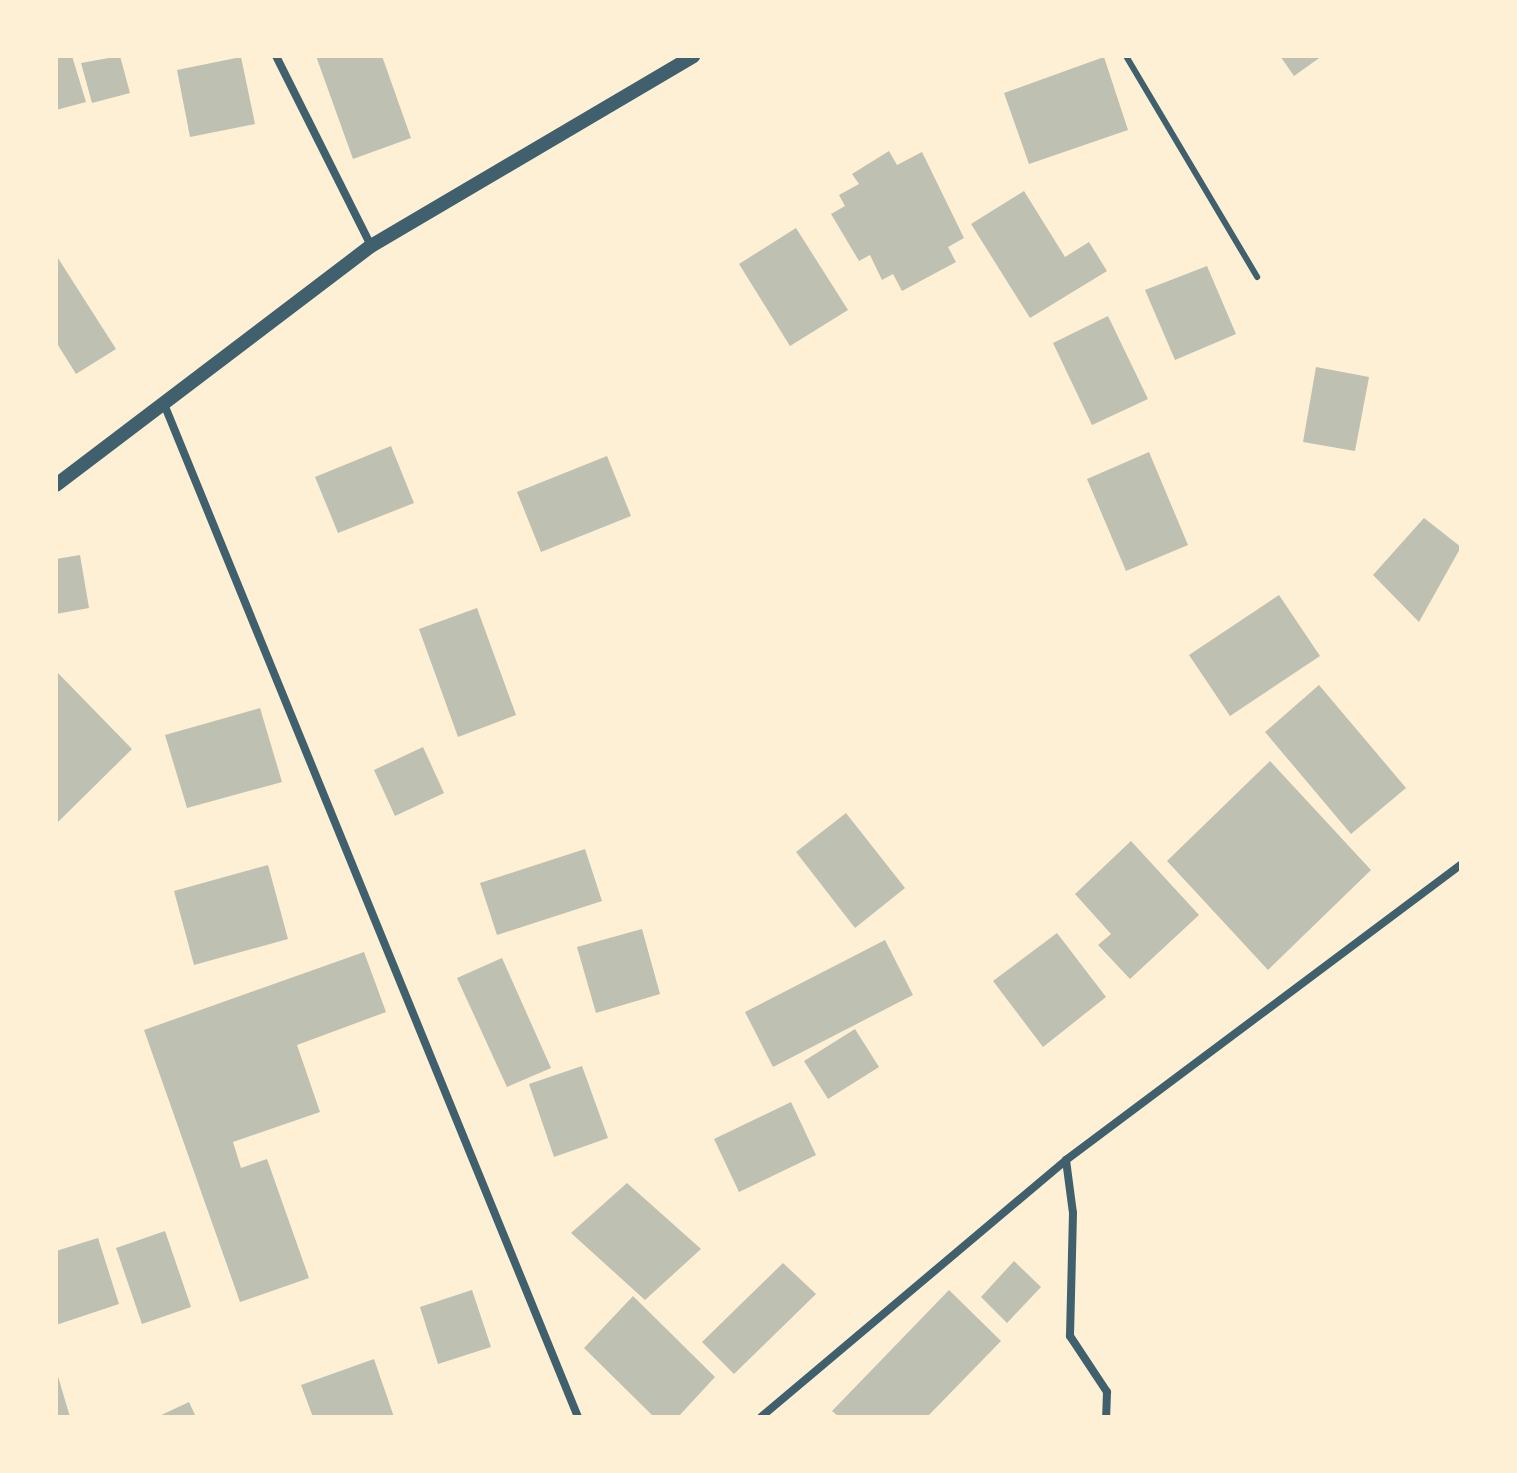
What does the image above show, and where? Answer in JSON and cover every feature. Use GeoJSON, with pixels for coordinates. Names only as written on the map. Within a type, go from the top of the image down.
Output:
{"type":"FeatureCollection","features":[{"type":"Feature","properties":{"kind":"street"},"geometry":{"type":"LineString","coordinates":[[276,56],[371,246]]}},
{"type":"Feature","properties":{"kind":"street"},"geometry":{"type":"LineString","coordinates":[[56,485],[371,246],[693,56]]}},
{"type":"Feature","properties":{"kind":"street"},"geometry":{"type":"LineString","coordinates":[[164,404],[578,1417]]}},
{"type":"Feature","properties":{"kind":"street"},"geometry":{"type":"LineString","coordinates":[[761,1417],[1066,1160],[1461,864]]}},
{"type":"Feature","properties":{"kind":"street"},"geometry":{"type":"LineString","coordinates":[[1066,1160],[1073,1213],[1070,1336],[1107,1392],[1106,1417]]}},
{"type":"Feature","properties":{"kind":"lane"},"geometry":{"type":"LineString","coordinates":[[1126,56],[1257,277]]}},
{"type":"Feature","properties":{"kind":"building"},"geometry":{"type":"Polygon","coordinates":[[[56,56],[72,56],[86,102],[56,110],[56,56]]]}},
{"type":"Feature","properties":{"kind":"building"},"geometry":{"type":"Polygon","coordinates":[[[120,56],[130,93],[92,103],[81,63],[120,56]]]}},
{"type":"Feature","properties":{"kind":"building"},"geometry":{"type":"Polygon","coordinates":[[[316,56],[382,56],[411,138],[353,159],[316,56]]]}},
{"type":"Feature","properties":{"kind":"building"},"geometry":{"type":"Polygon","coordinates":[[[1280,56],[1322,56],[1294,76],[1280,56]]]}},
{"type":"Feature","properties":{"kind":"building"},"geometry":{"type":"Polygon","coordinates":[[[241,57],[255,124],[190,137],[177,70],[241,57]]]}},
{"type":"Feature","properties":{"kind":"building"},"geometry":{"type":"Polygon","coordinates":[[[1104,57],[1128,130],[1029,164],[1004,93],[1104,57]]]}},
{"type":"Feature","properties":{"kind":"building"},"geometry":{"type":"Polygon","coordinates":[[[889,151],[897,165],[922,152],[964,238],[948,247],[956,262],[902,291],[893,274],[882,280],[870,255],[859,261],[831,214],[845,206],[839,195],[859,184],[852,174],[889,151]]]}},
{"type":"Feature","properties":{"kind":"building"},"geometry":{"type":"Polygon","coordinates":[[[1024,191],[1065,257],[1089,242],[1107,271],[1030,318],[971,224],[1024,191]]]}},
{"type":"Feature","properties":{"kind":"building"},"geometry":{"type":"Polygon","coordinates":[[[796,228],[848,310],[790,346],[739,264],[796,228]]]}},
{"type":"Feature","properties":{"kind":"building"},"geometry":{"type":"Polygon","coordinates":[[[56,255],[116,349],[76,374],[56,342],[56,255]]]}},
{"type":"Feature","properties":{"kind":"building"},"geometry":{"type":"Polygon","coordinates":[[[1207,266],[1236,334],[1175,360],[1145,290],[1207,266]]]}},
{"type":"Feature","properties":{"kind":"building"},"geometry":{"type":"Polygon","coordinates":[[[1108,316],[1148,399],[1092,425],[1053,343],[1108,316]]]}},
{"type":"Feature","properties":{"kind":"building"},"geometry":{"type":"Polygon","coordinates":[[[1316,367],[1369,377],[1355,451],[1303,442],[1316,367]]]}},
{"type":"Feature","properties":{"kind":"building"},"geometry":{"type":"Polygon","coordinates":[[[391,446],[414,503],[338,533],[315,477],[391,446]]]}},
{"type":"Feature","properties":{"kind":"building"},"geometry":{"type":"Polygon","coordinates":[[[1149,452],[1188,545],[1126,571],[1087,479],[1149,452]]]}},
{"type":"Feature","properties":{"kind":"building"},"geometry":{"type":"Polygon","coordinates":[[[607,456],[631,516],[541,552],[517,492],[607,456]]]}},
{"type":"Feature","properties":{"kind":"building"},"geometry":{"type":"Polygon","coordinates":[[[1424,518],[1461,547],[1419,622],[1373,575],[1424,518]]]}},
{"type":"Feature","properties":{"kind":"building"},"geometry":{"type":"Polygon","coordinates":[[[80,555],[89,608],[56,614],[56,559],[80,555]]]}},
{"type":"Feature","properties":{"kind":"building"},"geometry":{"type":"Polygon","coordinates":[[[1279,595],[1320,656],[1230,716],[1189,655],[1279,595]]]}},
{"type":"Feature","properties":{"kind":"building"},"geometry":{"type":"Polygon","coordinates":[[[477,608],[516,715],[458,737],[419,629],[477,608]]]}},
{"type":"Feature","properties":{"kind":"building"},"geometry":{"type":"Polygon","coordinates":[[[56,671],[132,749],[56,824],[56,671]]]}},
{"type":"Feature","properties":{"kind":"building"},"geometry":{"type":"Polygon","coordinates":[[[1319,685],[1406,788],[1351,834],[1265,732],[1319,685]]]}},
{"type":"Feature","properties":{"kind":"building"},"geometry":{"type":"Polygon","coordinates":[[[260,708],[282,782],[187,808],[165,735],[260,708]]]}},
{"type":"Feature","properties":{"kind":"building"},"geometry":{"type":"Polygon","coordinates":[[[423,747],[444,793],[395,816],[374,770],[423,747]]]}},
{"type":"Feature","properties":{"kind":"building"},"geometry":{"type":"Polygon","coordinates":[[[1270,761],[1371,870],[1268,970],[1167,861],[1270,761]]]}},
{"type":"Feature","properties":{"kind":"building"},"geometry":{"type":"Polygon","coordinates":[[[846,813],[905,888],[855,928],[796,852],[846,813]]]}},
{"type":"Feature","properties":{"kind":"building"},"geometry":{"type":"Polygon","coordinates":[[[1131,841],[1199,915],[1130,979],[1098,945],[1111,934],[1075,894],[1131,841]]]}},
{"type":"Feature","properties":{"kind":"building"},"geometry":{"type":"Polygon","coordinates":[[[585,849],[602,901],[497,935],[480,883],[585,849]]]}},
{"type":"Feature","properties":{"kind":"building"},"geometry":{"type":"Polygon","coordinates":[[[268,865],[288,939],[194,965],[174,891],[268,865]]]}},
{"type":"Feature","properties":{"kind":"building"},"geometry":{"type":"Polygon","coordinates":[[[642,929],[660,994],[596,1013],[577,947],[642,929]]]}},
{"type":"Feature","properties":{"kind":"building"},"geometry":{"type":"Polygon","coordinates":[[[1057,933],[1106,997],[1043,1047],[993,981],[1057,933]]]}},
{"type":"Feature","properties":{"kind":"building"},"geometry":{"type":"Polygon","coordinates":[[[885,940],[913,995],[773,1067],[745,1012],[885,940]]]}},
{"type":"Feature","properties":{"kind":"building"},"geometry":{"type":"Polygon","coordinates":[[[364,952],[386,1012],[297,1045],[320,1112],[233,1142],[241,1168],[267,1159],[309,1278],[240,1302],[144,1030],[364,952]]]}},
{"type":"Feature","properties":{"kind":"building"},"geometry":{"type":"Polygon","coordinates":[[[502,958],[551,1068],[507,1087],[457,978],[502,958]]]}},
{"type":"Feature","properties":{"kind":"building"},"geometry":{"type":"Polygon","coordinates":[[[855,1029],[879,1067],[828,1099],[804,1061],[855,1029]]]}},
{"type":"Feature","properties":{"kind":"building"},"geometry":{"type":"Polygon","coordinates":[[[582,1066],[608,1138],[554,1157],[529,1084],[582,1066]]]}},
{"type":"Feature","properties":{"kind":"building"},"geometry":{"type":"Polygon","coordinates":[[[791,1102],[816,1155],[739,1192],[714,1139],[791,1102]]]}},
{"type":"Feature","properties":{"kind":"building"},"geometry":{"type":"Polygon","coordinates":[[[627,1183],[701,1249],[645,1300],[571,1233],[627,1183]]]}},
{"type":"Feature","properties":{"kind":"building"},"geometry":{"type":"Polygon","coordinates":[[[165,1231],[191,1307],[142,1324],[116,1248],[165,1231]]]}},
{"type":"Feature","properties":{"kind":"building"},"geometry":{"type":"Polygon","coordinates":[[[98,1238],[119,1304],[56,1325],[56,1251],[98,1238]]]}},
{"type":"Feature","properties":{"kind":"building"},"geometry":{"type":"Polygon","coordinates":[[[1014,1261],[1041,1287],[1007,1323],[981,1297],[1014,1261]]]}},
{"type":"Feature","properties":{"kind":"building"},"geometry":{"type":"Polygon","coordinates":[[[783,1263],[816,1294],[734,1374],[702,1342],[783,1263]]]}},
{"type":"Feature","properties":{"kind":"building"},"geometry":{"type":"Polygon","coordinates":[[[472,1290],[491,1347],[438,1364],[420,1307],[472,1290]]]}},
{"type":"Feature","properties":{"kind":"building"},"geometry":{"type":"Polygon","coordinates":[[[949,1290],[1001,1341],[927,1417],[839,1417],[832,1411],[949,1290]]]}},
{"type":"Feature","properties":{"kind":"building"},"geometry":{"type":"Polygon","coordinates":[[[633,1296],[715,1377],[678,1417],[654,1417],[584,1348],[633,1296]]]}},
{"type":"Feature","properties":{"kind":"building"},"geometry":{"type":"Polygon","coordinates":[[[374,1359],[394,1417],[313,1417],[301,1385],[374,1359]]]}},
{"type":"Feature","properties":{"kind":"building"},"geometry":{"type":"Polygon","coordinates":[[[57,1373],[70,1417],[56,1417],[57,1373]]]}},
{"type":"Feature","properties":{"kind":"building"},"geometry":{"type":"Polygon","coordinates":[[[189,1402],[196,1417],[157,1417],[189,1402]]]}}]}
